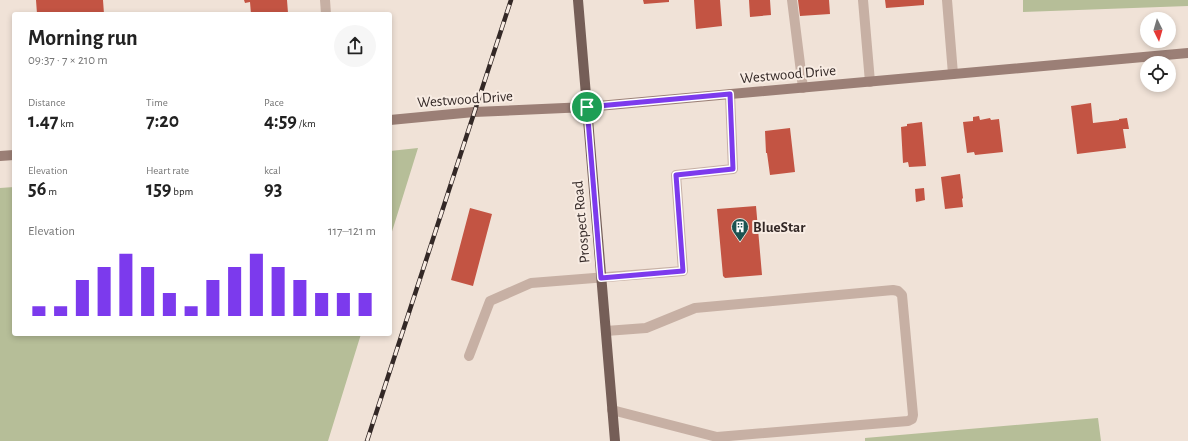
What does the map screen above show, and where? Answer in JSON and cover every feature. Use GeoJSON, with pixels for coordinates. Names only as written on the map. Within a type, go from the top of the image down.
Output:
{"type":"FeatureCollection","features":[{"type":"Feature","properties":{"kind":"main road","name":"Prospect Road"},"geometry":{"type":"LineString","coordinates":[[578,0],[615,441]]}},
{"type":"Feature","properties":{"kind":"street","name":"Westwood Drive"},"geometry":{"type":"LineString","coordinates":[[392,120],[474,112],[587,107],[1188,53]]}},
{"type":"Feature","properties":{"kind":"street"},"geometry":{"type":"LineString","coordinates":[[0,156],[12,155]]}},
{"type":"Feature","properties":{"kind":"lane"},"geometry":{"type":"LineString","coordinates":[[325,0],[326,12]]}},
{"type":"Feature","properties":{"kind":"lane"},"geometry":{"type":"LineString","coordinates":[[792,0],[803,88]]}},
{"type":"Feature","properties":{"kind":"lane"},"geometry":{"type":"LineString","coordinates":[[864,0],[870,82]]}},
{"type":"Feature","properties":{"kind":"lane"},"geometry":{"type":"LineString","coordinates":[[947,0],[953,74]]}},
{"type":"Feature","properties":{"kind":"lane"},"geometry":{"type":"LineString","coordinates":[[469,356],[490,300],[531,283],[683,271],[676,175],[733,169],[730,94]]}},
{"type":"Feature","properties":{"kind":"lane"},"geometry":{"type":"LineString","coordinates":[[606,331],[646,328],[696,308],[893,290],[898,291],[902,295],[913,415],[912,419],[908,421],[717,437],[612,410]]}},
{"type":"Feature","properties":{"kind":"green space"},"geometry":{"type":"Polygon","coordinates":[[[1023,0],[1188,0],[1188,6],[1023,12],[1023,0]]]}},
{"type":"Feature","properties":{"kind":"green space"},"geometry":{"type":"Polygon","coordinates":[[[418,148],[392,232],[392,151],[418,148]]]}},
{"type":"Feature","properties":{"kind":"green space"},"geometry":{"type":"Polygon","coordinates":[[[12,187],[12,336],[360,336],[328,441],[0,441],[0,188],[12,187]]]}},
{"type":"Feature","properties":{"kind":"green space"},"geometry":{"type":"Polygon","coordinates":[[[1098,418],[1101,441],[865,441],[865,438],[1098,418]]]}},
{"type":"Feature","properties":{"kind":"building"},"geometry":{"type":"Polygon","coordinates":[[[36,0],[103,0],[104,12],[37,12],[36,0]]]}},
{"type":"Feature","properties":{"kind":"building"},"geometry":{"type":"Polygon","coordinates":[[[244,0],[287,0],[288,12],[251,12],[250,2],[245,3],[244,0]]]}},
{"type":"Feature","properties":{"kind":"building"},"geometry":{"type":"Polygon","coordinates":[[[643,0],[669,0],[669,2],[644,4],[643,0]]]}},
{"type":"Feature","properties":{"kind":"building"},"geometry":{"type":"Polygon","coordinates":[[[694,0],[720,0],[722,26],[696,29],[694,0]]]}},
{"type":"Feature","properties":{"kind":"building"},"geometry":{"type":"Polygon","coordinates":[[[749,0],[770,0],[771,15],[750,17],[749,0]]]}},
{"type":"Feature","properties":{"kind":"building"},"geometry":{"type":"Polygon","coordinates":[[[798,0],[829,0],[830,14],[800,16],[798,0]]]}},
{"type":"Feature","properties":{"kind":"building"},"geometry":{"type":"Polygon","coordinates":[[[885,0],[924,0],[924,5],[886,8],[885,0]]]}},
{"type":"Feature","properties":{"kind":"building"},"geometry":{"type":"Polygon","coordinates":[[[1091,103],[1093,123],[1127,118],[1129,129],[1123,129],[1126,148],[1077,154],[1071,106],[1091,103]]]}},
{"type":"Feature","properties":{"kind":"building"},"geometry":{"type":"Polygon","coordinates":[[[979,116],[980,120],[990,118],[991,120],[999,119],[1003,152],[975,155],[974,152],[967,153],[963,122],[973,121],[973,117],[979,116]]]}},
{"type":"Feature","properties":{"kind":"building"},"geometry":{"type":"Polygon","coordinates":[[[922,122],[926,166],[909,167],[908,162],[903,163],[901,127],[907,126],[907,124],[922,122]]]}},
{"type":"Feature","properties":{"kind":"building"},"geometry":{"type":"Polygon","coordinates":[[[790,128],[795,172],[770,175],[766,153],[765,131],[790,128]]]}},
{"type":"Feature","properties":{"kind":"building"},"geometry":{"type":"Polygon","coordinates":[[[960,174],[963,207],[945,209],[941,177],[960,174]]]}},
{"type":"Feature","properties":{"kind":"building"},"geometry":{"type":"Polygon","coordinates":[[[924,188],[925,200],[916,202],[915,189],[924,188]]]}},
{"type":"Feature","properties":{"kind":"building","name":"BlueStar"},"geometry":{"type":"Polygon","coordinates":[[[756,206],[762,275],[725,278],[723,276],[717,209],[756,206]]]}},
{"type":"Feature","properties":{"kind":"building"},"geometry":{"type":"Polygon","coordinates":[[[470,208],[492,214],[473,286],[451,280],[470,208]]]}},
{"type":"Feature","properties":{"kind":"railway"},"geometry":{"type":"LineString","coordinates":[[367,441],[511,0]]}},
{"type":"Feature","properties":{"kind":"place","name":"BlueStar"},"geometry":{"type":"Point","coordinates":[740,242]}},
{"type":"Feature","properties":{"kind":"route"},"geometry":{"type":"LineString","coordinates":[[730,94],[733,169],[676,175],[683,271],[601,278],[587,107],[730,94]]}}]}
